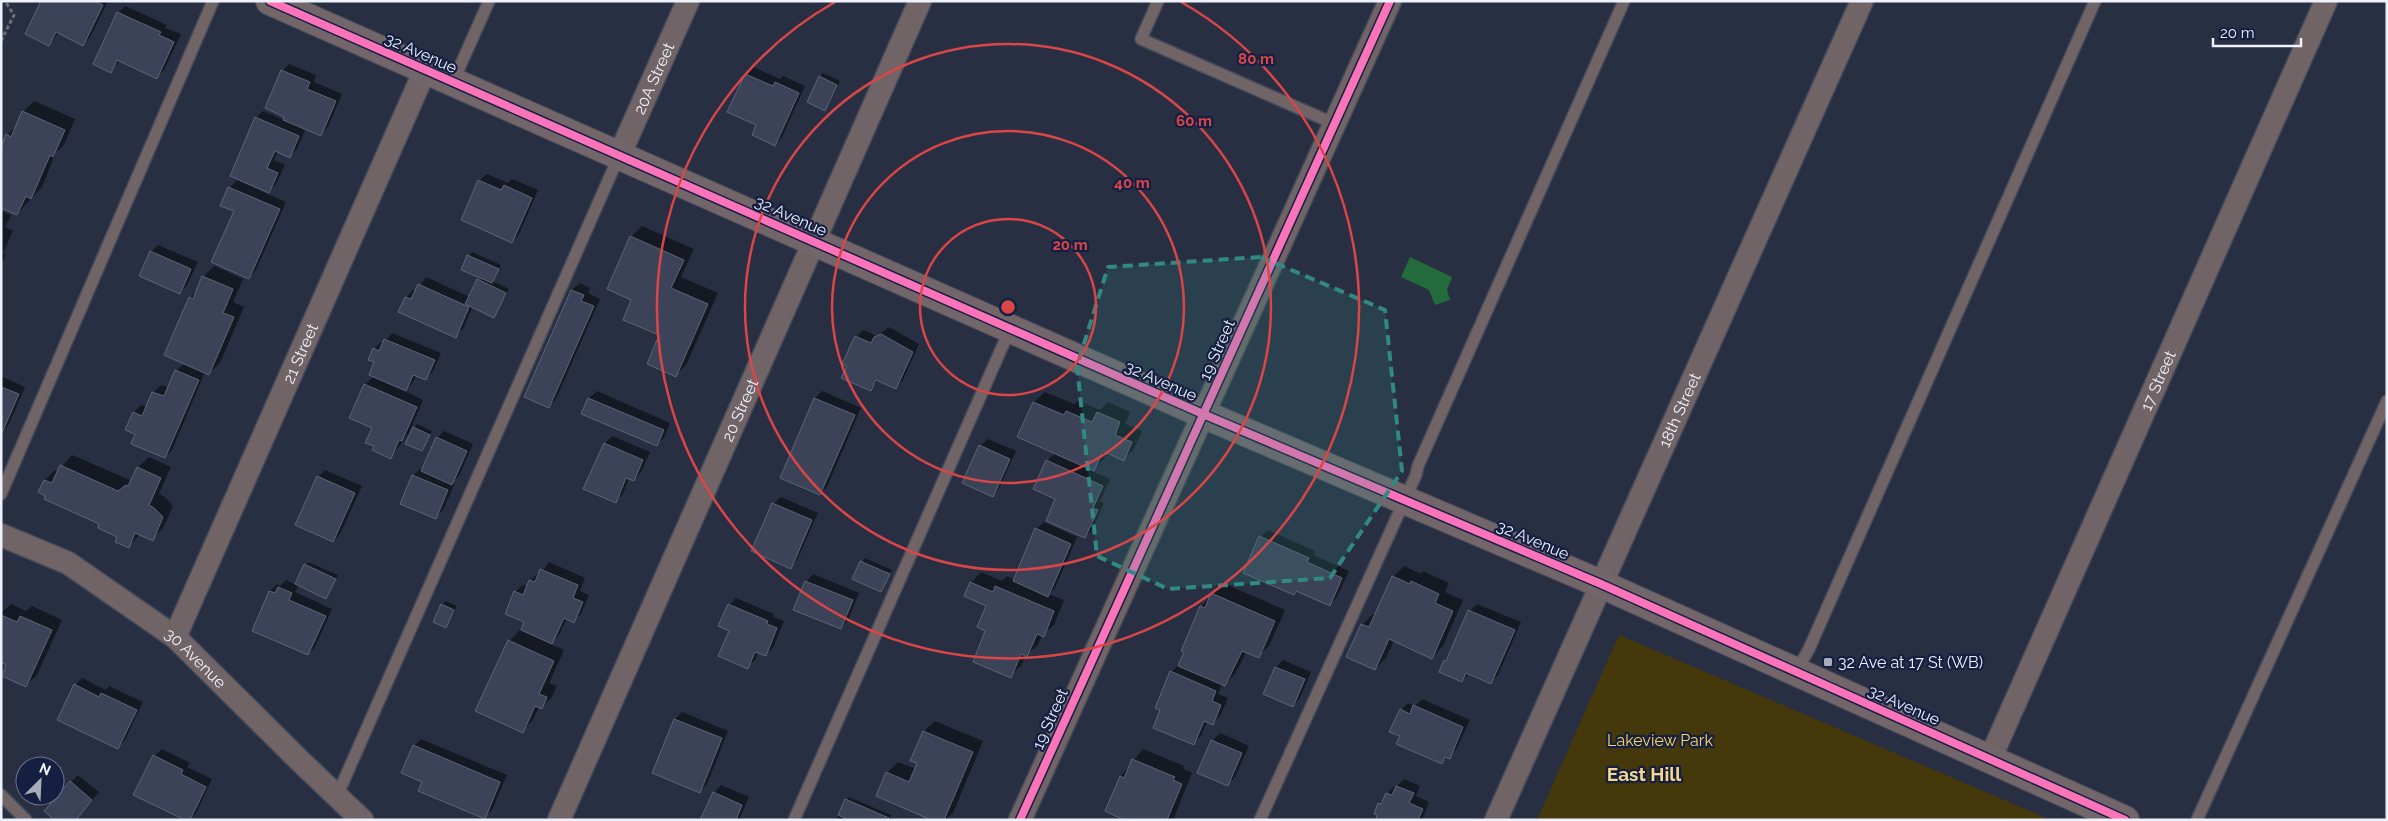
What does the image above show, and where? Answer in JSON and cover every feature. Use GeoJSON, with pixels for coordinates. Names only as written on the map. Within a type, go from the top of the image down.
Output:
{"type":"FeatureCollection","features":[{"type":"Feature","properties":{"kind":"street","name":"32 Avenue"},"geometry":{"type":"LineString","coordinates":[[270,1],[1203,414],[1602,584],[2125,820]]}},
{"type":"Feature","properties":{"kind":"street","name":"20A Street"},"geometry":{"type":"LineString","coordinates":[[619,156],[688,1]]}},
{"type":"Feature","properties":{"kind":"street","name":"20 Street"},"geometry":{"type":"LineString","coordinates":[[559,820],[920,1]]}},
{"type":"Feature","properties":{"kind":"street","name":"19 Street"},"geometry":{"type":"LineString","coordinates":[[1020,820],[1390,1]]}},
{"type":"Feature","properties":{"kind":"street","name":"18th Street"},"geometry":{"type":"LineString","coordinates":[[1496,820],[1862,1]]}},
{"type":"Feature","properties":{"kind":"street","name":"17 Street"},"geometry":{"type":"LineString","coordinates":[[1990,760],[2326,1]]}},
{"type":"Feature","properties":{"kind":"street","name":"21 Street"},"geometry":{"type":"LineString","coordinates":[[175,637],[425,70]]}},
{"type":"Feature","properties":{"kind":"street","name":"30 Avenue"},"geometry":{"type":"LineString","coordinates":[[1,535],[68,563],[175,637],[362,820]]}},
{"type":"Feature","properties":{"kind":"lane"},"geometry":{"type":"LineString","coordinates":[[1,494],[213,1]]}},
{"type":"Feature","properties":{"kind":"lane"},"geometry":{"type":"LineString","coordinates":[[453,82],[489,1]]}},
{"type":"Feature","properties":{"kind":"lane"},"geometry":{"type":"LineString","coordinates":[[1158,1],[1141,39],[1335,124]]}},
{"type":"Feature","properties":{"kind":"lane"},"geometry":{"type":"LineString","coordinates":[[1260,820],[1404,500],[1624,1]]}},
{"type":"Feature","properties":{"kind":"lane"},"geometry":{"type":"LineString","coordinates":[[1796,672],[1813,640],[2095,1]]}},
{"type":"Feature","properties":{"kind":"lane"},"geometry":{"type":"LineString","coordinates":[[337,796],[619,156]]}},
{"type":"Feature","properties":{"kind":"lane"},"geometry":{"type":"LineString","coordinates":[[794,820],[1010,329]]}},
{"type":"Feature","properties":{"kind":"lane"},"geometry":{"type":"LineString","coordinates":[[2197,820],[2387,401]]}},
{"type":"Feature","properties":{"kind":"lane"},"geometry":{"type":"LineString","coordinates":[[1,795],[26,820]]}},
{"type":"Feature","properties":{"kind":"path"},"geometry":{"type":"LineString","coordinates":[[1,41],[14,15],[5,1]]}},
{"type":"Feature","properties":{"kind":"highlighted area"},"geometry":{"type":"Polygon","coordinates":[[[1261,257],[1385,310],[1402,471],[1330,578],[1168,589],[1097,556],[1077,366],[1108,267],[1261,257]]]}},
{"type":"Feature","properties":{"kind":"green space","name":"Lakeview Park"},"geometry":{"type":"Polygon","coordinates":[[[1619,635],[2051,820],[1537,820],[1619,635]]]}},
{"type":"Feature","properties":{"kind":"shaded area"},"geometry":{"type":"Polygon","coordinates":[[[1410,257],[1452,277],[1447,290],[1450,300],[1435,305],[1429,290],[1401,277],[1410,257]]]}},
{"type":"Feature","properties":{"kind":"building"},"geometry":{"type":"Polygon","coordinates":[[[41,1],[95,1],[103,5],[83,46],[56,32],[49,46],[25,34],[41,1]]]}},
{"type":"Feature","properties":{"kind":"building"},"geometry":{"type":"Polygon","coordinates":[[[117,12],[161,32],[159,35],[174,42],[157,79],[117,60],[111,73],[93,64],[117,12]]]}},
{"type":"Feature","properties":{"kind":"building"},"geometry":{"type":"Polygon","coordinates":[[[281,70],[310,82],[307,89],[336,101],[321,136],[283,120],[284,117],[265,108],[281,70]]]}},
{"type":"Feature","properties":{"kind":"building"},"geometry":{"type":"Polygon","coordinates":[[[745,74],[773,86],[775,82],[799,93],[775,146],[752,135],[756,125],[727,112],[745,74]]]}},
{"type":"Feature","properties":{"kind":"building"},"geometry":{"type":"Polygon","coordinates":[[[819,76],[837,85],[825,111],[807,102],[819,76]]]}},
{"type":"Feature","properties":{"kind":"building"},"geometry":{"type":"Polygon","coordinates":[[[22,111],[65,130],[53,157],[50,155],[31,199],[26,196],[17,215],[1,208],[1,147],[6,134],[11,137],[22,111]]]}},
{"type":"Feature","properties":{"kind":"building"},"geometry":{"type":"Polygon","coordinates":[[[255,117],[299,136],[290,158],[275,151],[267,168],[278,173],[269,193],[230,176],[255,117]]]}},
{"type":"Feature","properties":{"kind":"building"},"geometry":{"type":"Polygon","coordinates":[[[478,180],[501,190],[504,185],[532,198],[512,243],[461,220],[478,180]]]}},
{"type":"Feature","properties":{"kind":"building"},"geometry":{"type":"Polygon","coordinates":[[[228,187],[280,209],[249,279],[211,262],[234,211],[220,206],[228,187]]]}},
{"type":"Feature","properties":{"kind":"building"},"geometry":{"type":"Polygon","coordinates":[[[630,236],[684,260],[671,288],[708,304],[676,377],[647,364],[659,335],[623,320],[631,300],[607,289],[630,236]]]}},
{"type":"Feature","properties":{"kind":"building"},"geometry":{"type":"Polygon","coordinates":[[[150,251],[191,269],[180,294],[139,276],[150,251]]]}},
{"type":"Feature","properties":{"kind":"building"},"geometry":{"type":"Polygon","coordinates":[[[467,255],[499,269],[492,283],[461,270],[467,255]]]}},
{"type":"Feature","properties":{"kind":"building"},"geometry":{"type":"Polygon","coordinates":[[[202,276],[233,289],[223,313],[234,317],[209,375],[164,355],[189,297],[193,299],[202,276]]]}},
{"type":"Feature","properties":{"kind":"building"},"geometry":{"type":"Polygon","coordinates":[[[477,279],[506,293],[494,318],[465,304],[477,279]]]}},
{"type":"Feature","properties":{"kind":"building"},"geometry":{"type":"Polygon","coordinates":[[[418,284],[469,307],[456,338],[398,312],[405,297],[411,299],[418,284]]]}},
{"type":"Feature","properties":{"kind":"building"},"geometry":{"type":"Polygon","coordinates":[[[571,290],[584,295],[581,301],[594,306],[549,408],[524,397],[571,290]]]}},
{"type":"Feature","properties":{"kind":"building"},"geometry":{"type":"Polygon","coordinates":[[[881,334],[913,352],[896,389],[876,380],[871,391],[841,378],[847,366],[842,364],[855,336],[871,343],[874,337],[881,334]]]}},
{"type":"Feature","properties":{"kind":"building"},"geometry":{"type":"Polygon","coordinates":[[[384,339],[435,360],[426,380],[413,375],[406,391],[369,375],[374,362],[368,360],[373,348],[379,351],[384,339]]]}},
{"type":"Feature","properties":{"kind":"building"},"geometry":{"type":"Polygon","coordinates":[[[175,370],[199,380],[165,458],[131,444],[135,434],[125,430],[133,412],[142,416],[152,392],[164,396],[175,370]]]}},
{"type":"Feature","properties":{"kind":"building"},"geometry":{"type":"Polygon","coordinates":[[[364,384],[417,407],[402,441],[399,440],[391,459],[372,450],[374,446],[365,443],[372,428],[349,418],[364,384]]]}},
{"type":"Feature","properties":{"kind":"building"},"geometry":{"type":"Polygon","coordinates":[[[1,387],[19,394],[1,435],[1,387]]]}},
{"type":"Feature","properties":{"kind":"building"},"geometry":{"type":"Polygon","coordinates":[[[588,398],[664,430],[657,446],[581,414],[588,398]]]}},
{"type":"Feature","properties":{"kind":"building"},"geometry":{"type":"Polygon","coordinates":[[[814,398],[855,415],[820,495],[780,478],[814,398]]]}},
{"type":"Feature","properties":{"kind":"building"},"geometry":{"type":"Polygon","coordinates":[[[1033,402],[1064,415],[1066,411],[1092,422],[1097,412],[1120,422],[1115,435],[1132,442],[1124,461],[1103,451],[1094,471],[1017,437],[1033,402]]]}},
{"type":"Feature","properties":{"kind":"building"},"geometry":{"type":"Polygon","coordinates":[[[413,427],[430,435],[422,451],[405,444],[413,427]]]}},
{"type":"Feature","properties":{"kind":"building"},"geometry":{"type":"Polygon","coordinates":[[[436,437],[467,451],[452,485],[421,471],[436,437]]]}},
{"type":"Feature","properties":{"kind":"building"},"geometry":{"type":"Polygon","coordinates":[[[604,443],[643,460],[634,481],[626,478],[616,503],[583,489],[604,443]]]}},
{"type":"Feature","properties":{"kind":"building"},"geometry":{"type":"Polygon","coordinates":[[[979,445],[1010,459],[993,497],[962,483],[979,445]]]}},
{"type":"Feature","properties":{"kind":"building"},"geometry":{"type":"Polygon","coordinates":[[[1046,460],[1103,486],[1093,508],[1098,510],[1085,538],[1046,521],[1055,499],[1033,489],[1046,460]]]}},
{"type":"Feature","properties":{"kind":"building"},"geometry":{"type":"Polygon","coordinates":[[[60,465],[118,491],[126,485],[128,486],[137,467],[161,478],[149,505],[163,517],[153,541],[135,533],[129,548],[115,542],[117,537],[98,528],[99,524],[44,499],[45,496],[38,492],[44,480],[52,483],[60,465]]]}},
{"type":"Feature","properties":{"kind":"building"},"geometry":{"type":"Polygon","coordinates":[[[412,475],[448,490],[436,519],[400,504],[412,475]]]}},
{"type":"Feature","properties":{"kind":"building"},"geometry":{"type":"Polygon","coordinates":[[[317,476],[355,493],[333,542],[295,525],[317,476]]]}},
{"type":"Feature","properties":{"kind":"building"},"geometry":{"type":"Polygon","coordinates":[[[772,503],[812,520],[791,569],[751,551],[772,503]]]}},
{"type":"Feature","properties":{"kind":"building"},"geometry":{"type":"Polygon","coordinates":[[[1035,528],[1071,544],[1048,597],[1013,581],[1035,528]]]}},
{"type":"Feature","properties":{"kind":"building"},"geometry":{"type":"Polygon","coordinates":[[[1259,536],[1309,558],[1307,562],[1342,578],[1330,606],[1296,591],[1294,595],[1243,573],[1259,536]]]}},
{"type":"Feature","properties":{"kind":"building"},"geometry":{"type":"Polygon","coordinates":[[[860,561],[890,574],[881,592],[852,579],[860,561]]]}},
{"type":"Feature","properties":{"kind":"building"},"geometry":{"type":"Polygon","coordinates":[[[304,564],[336,579],[326,599],[295,584],[304,564]]]}},
{"type":"Feature","properties":{"kind":"building"},"geometry":{"type":"Polygon","coordinates":[[[540,569],[578,585],[573,598],[583,602],[574,623],[564,618],[552,644],[521,630],[524,622],[505,614],[514,591],[523,595],[529,580],[535,582],[540,569]]]}},
{"type":"Feature","properties":{"kind":"building"},"geometry":{"type":"Polygon","coordinates":[[[1392,576],[1410,584],[1411,581],[1439,594],[1435,603],[1453,611],[1432,659],[1389,639],[1375,670],[1346,657],[1361,624],[1369,627],[1392,576]]]}},
{"type":"Feature","properties":{"kind":"building"},"geometry":{"type":"Polygon","coordinates":[[[805,581],[853,600],[841,629],[793,610],[805,581]]]}},
{"type":"Feature","properties":{"kind":"building"},"geometry":{"type":"Polygon","coordinates":[[[970,582],[993,592],[995,586],[1054,611],[1044,637],[1037,634],[1027,657],[1021,654],[1011,678],[973,662],[985,631],[977,627],[986,606],[964,596],[970,582]]]}},
{"type":"Feature","properties":{"kind":"building"},"geometry":{"type":"Polygon","coordinates":[[[278,587],[292,593],[289,600],[326,616],[308,655],[252,631],[269,591],[275,593],[278,587]]]}},
{"type":"Feature","properties":{"kind":"building"},"geometry":{"type":"Polygon","coordinates":[[[1211,593],[1275,621],[1259,658],[1242,651],[1225,686],[1178,666],[1184,652],[1181,651],[1200,606],[1205,608],[1211,593]]]}},
{"type":"Feature","properties":{"kind":"building"},"geometry":{"type":"Polygon","coordinates":[[[441,604],[454,610],[446,628],[433,622],[441,604]]]}},
{"type":"Feature","properties":{"kind":"building"},"geometry":{"type":"Polygon","coordinates":[[[728,604],[768,621],[767,624],[777,628],[766,656],[755,652],[748,669],[718,656],[729,631],[718,626],[728,604]]]}},
{"type":"Feature","properties":{"kind":"building"},"geometry":{"type":"Polygon","coordinates":[[[1468,610],[1515,630],[1491,684],[1466,673],[1462,682],[1439,672],[1444,660],[1446,661],[1468,610]]]}},
{"type":"Feature","properties":{"kind":"building"},"geometry":{"type":"Polygon","coordinates":[[[1,615],[17,622],[20,616],[52,630],[26,687],[2,676],[6,665],[1,662],[1,615]]]}},
{"type":"Feature","properties":{"kind":"building"},"geometry":{"type":"Polygon","coordinates":[[[508,640],[554,661],[539,694],[547,697],[542,709],[535,706],[523,733],[475,711],[508,640]]]}},
{"type":"Feature","properties":{"kind":"building"},"geometry":{"type":"Polygon","coordinates":[[[1275,667],[1305,679],[1293,707],[1263,694],[1275,667]]]}},
{"type":"Feature","properties":{"kind":"building"},"geometry":{"type":"Polygon","coordinates":[[[1170,671],[1216,691],[1212,701],[1221,705],[1213,725],[1204,721],[1194,745],[1153,728],[1160,710],[1155,708],[1170,671]]]}},
{"type":"Feature","properties":{"kind":"building"},"geometry":{"type":"Polygon","coordinates":[[[74,684],[99,697],[101,693],[137,710],[118,749],[57,720],[74,684]]]}},
{"type":"Feature","properties":{"kind":"building"},"geometry":{"type":"Polygon","coordinates":[[[1413,705],[1463,727],[1450,759],[1445,757],[1442,764],[1396,744],[1400,736],[1389,732],[1400,709],[1410,714],[1413,705]]]}},
{"type":"Feature","properties":{"kind":"building"},"geometry":{"type":"Polygon","coordinates":[[[674,719],[722,738],[700,793],[652,773],[674,719]]]}},
{"type":"Feature","properties":{"kind":"building"},"geometry":{"type":"Polygon","coordinates":[[[923,731],[973,752],[944,820],[931,820],[876,796],[886,772],[909,782],[917,763],[910,761],[923,731]]]}},
{"type":"Feature","properties":{"kind":"building"},"geometry":{"type":"Polygon","coordinates":[[[1211,740],[1242,753],[1228,786],[1197,773],[1211,740]]]}},
{"type":"Feature","properties":{"kind":"building"},"geometry":{"type":"Polygon","coordinates":[[[413,745],[500,782],[485,819],[418,791],[422,782],[401,773],[413,745]]]}},
{"type":"Feature","properties":{"kind":"building"},"geometry":{"type":"Polygon","coordinates":[[[153,755],[183,770],[181,774],[206,787],[190,820],[185,820],[133,795],[153,755]]]}},
{"type":"Feature","properties":{"kind":"building"},"geometry":{"type":"Polygon","coordinates":[[[1132,759],[1175,777],[1173,780],[1182,784],[1167,820],[1124,820],[1105,811],[1120,776],[1124,778],[1132,759]]]}},
{"type":"Feature","properties":{"kind":"building"},"geometry":{"type":"Polygon","coordinates":[[[70,781],[92,800],[76,820],[54,820],[44,811],[48,806],[65,806],[65,787],[70,781]]]}},
{"type":"Feature","properties":{"kind":"building"},"geometry":{"type":"Polygon","coordinates":[[[1396,786],[1414,793],[1409,803],[1423,809],[1418,820],[1376,820],[1377,815],[1374,814],[1378,803],[1381,804],[1386,793],[1392,795],[1396,786]]]}},
{"type":"Feature","properties":{"kind":"building"},"geometry":{"type":"Polygon","coordinates":[[[713,792],[742,805],[736,820],[700,820],[713,792]]]}},
{"type":"Feature","properties":{"kind":"building"},"geometry":{"type":"Polygon","coordinates":[[[845,799],[889,818],[888,820],[849,820],[838,815],[845,799]]]}},
{"type":"Feature","properties":{"kind":"cycle path"},"geometry":{"type":"LineString","coordinates":[[270,1],[1203,414],[1601,584],[2125,820]]}},
{"type":"Feature","properties":{"kind":"cycle path"},"geometry":{"type":"LineString","coordinates":[[1020,820],[1390,1]]}},
{"type":"Feature","properties":{"kind":"place","name":"32 Ave at 17 St (WB)"},"geometry":{"type":"Point","coordinates":[1828,662]}},
{"type":"Feature","properties":{"kind":"district","name":"East Hill"},"geometry":{"type":"Point","coordinates":[1644,774]}}]}
